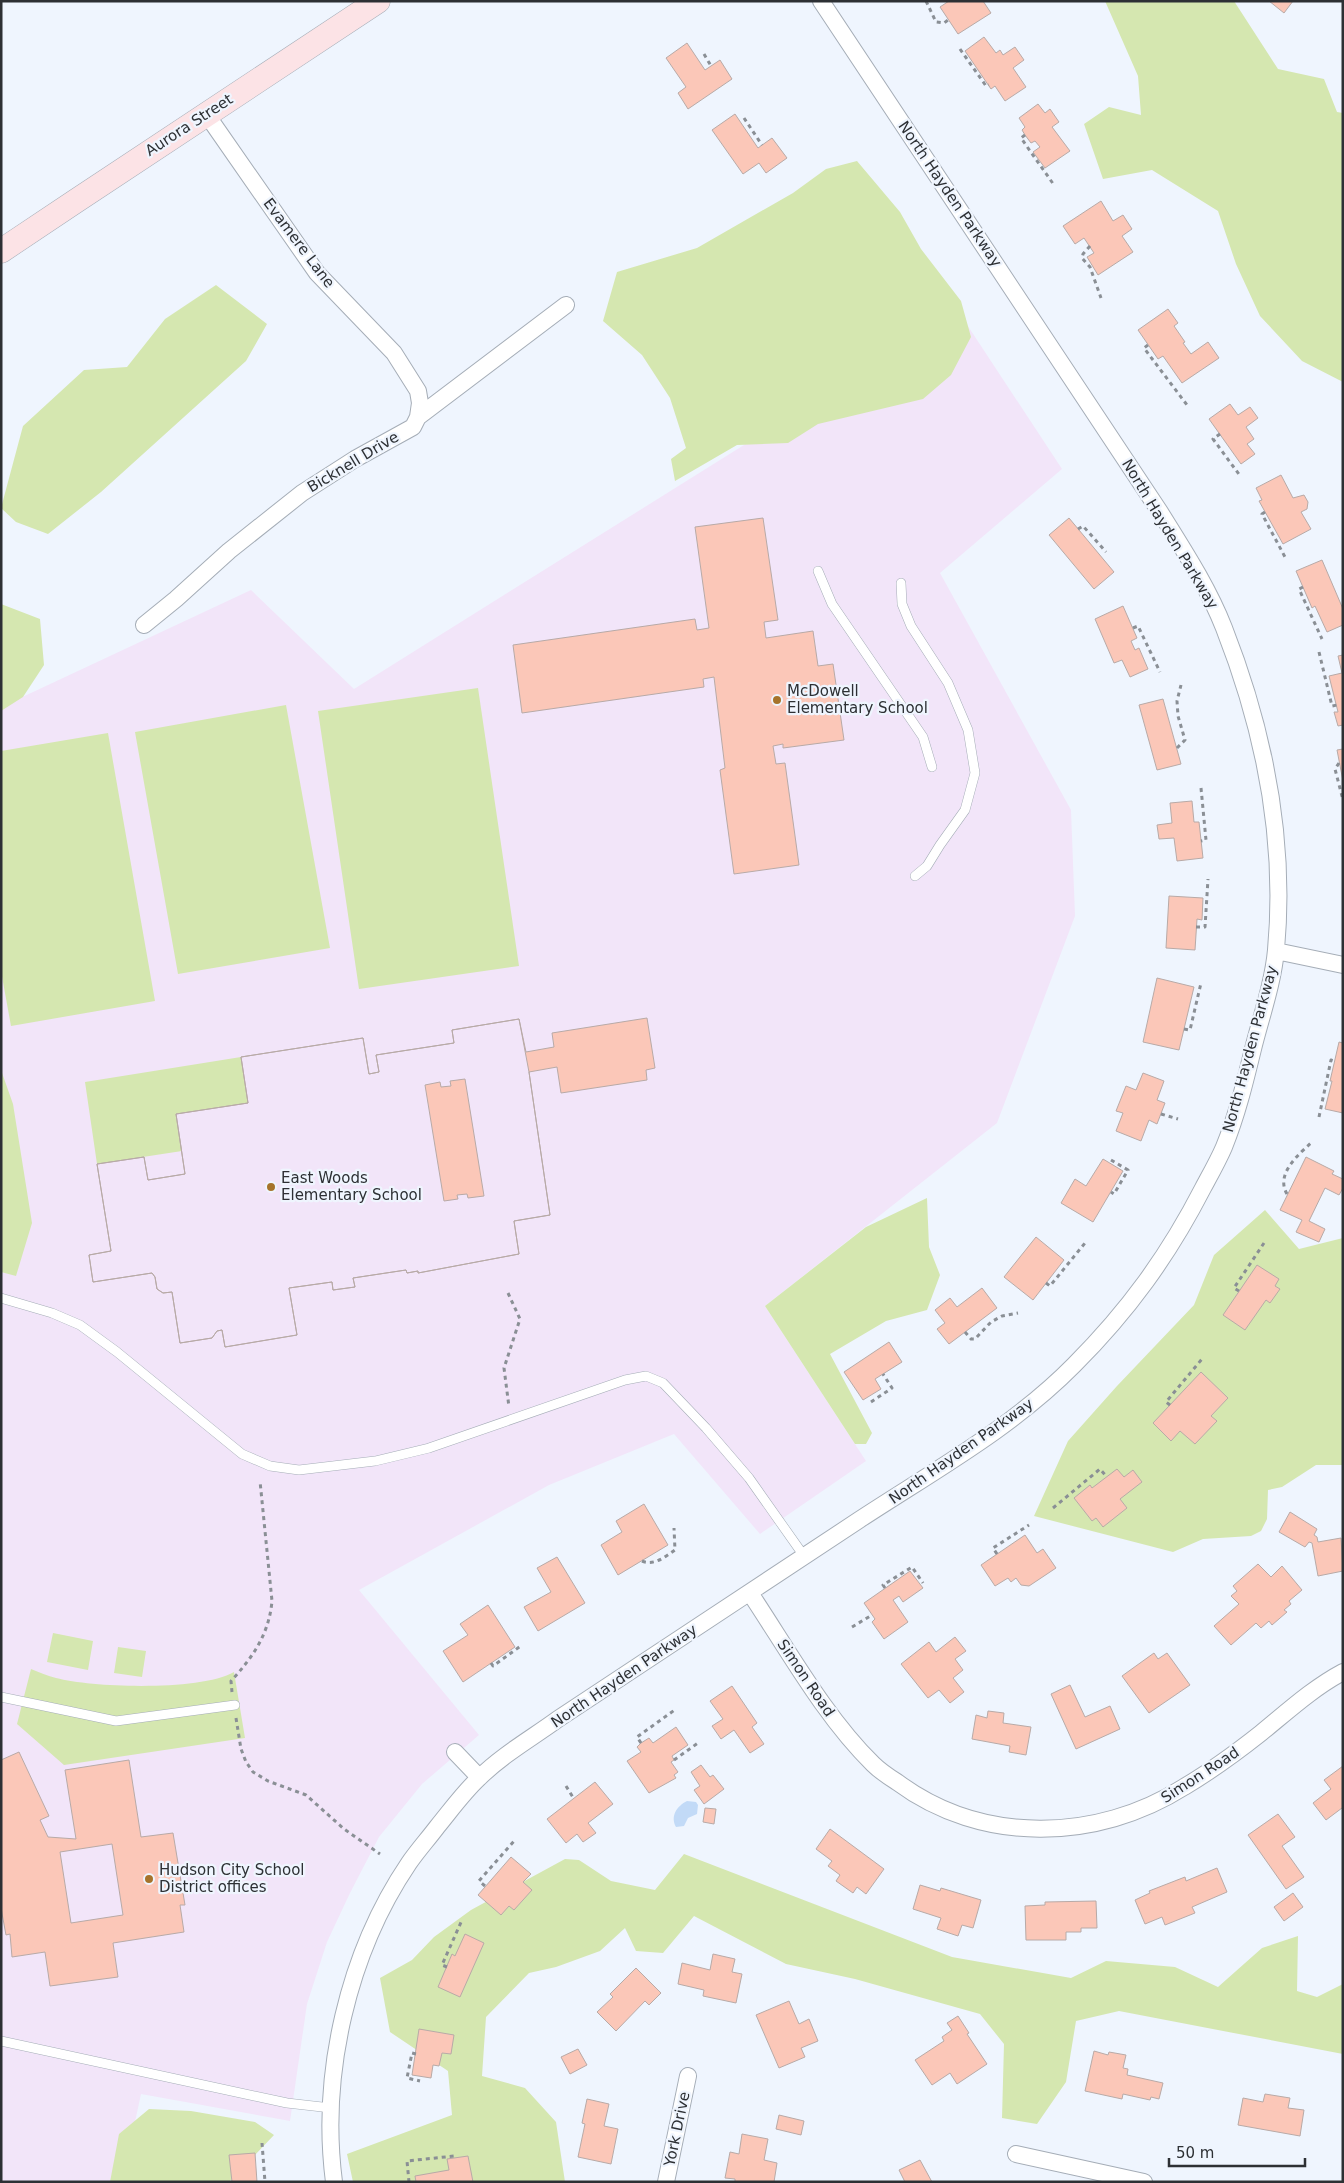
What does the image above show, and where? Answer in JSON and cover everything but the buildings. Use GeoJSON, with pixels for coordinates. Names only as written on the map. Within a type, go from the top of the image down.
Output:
{"type":"FeatureCollection","features":[{"type":"Feature","properties":{"kind":"street","name":"Aurora Street"},"geometry":{"type":"LineString","coordinates":[[1,251],[158,145],[207,115],[378,1]]}},
{"type":"Feature","properties":{"kind":"street","name":"North Hayden Parkway"},"geometry":{"type":"LineString","coordinates":[[334,2182],[331,2108],[333,2072],[346,2001],[352,1980],[383,1907],[409,1863],[479,1777],[558,1718],[947,1463],[1021,1412],[1073,1366],[1126,1309],[1158,1266],[1181,1230],[1224,1148],[1240,1103],[1276,952],[1276,853],[1270,786],[1262,742],[1224,628],[1204,586],[1160,512],[821,1]]}},
{"type":"Feature","properties":{"kind":"street","name":"Evamere Lane"},"geometry":{"type":"LineString","coordinates":[[207,115],[317,273],[394,353],[418,391],[420,403],[418,418]]}},
{"type":"Feature","properties":{"kind":"street","name":"Bicknell Drive"},"geometry":{"type":"LineString","coordinates":[[144,625],[229,551],[302,492],[355,459],[413,427],[418,418],[566,305]]}},
{"type":"Feature","properties":{"kind":"street"},"geometry":{"type":"LineString","coordinates":[[1276,952],[1343,965]]}},
{"type":"Feature","properties":{"kind":"street","name":"Simon Road"},"geometry":{"type":"LineString","coordinates":[[750,1593],[841,1730],[875,1766],[916,1796],[951,1814],[1003,1828],[1066,1829],[1102,1823],[1154,1805],[1185,1787],[1254,1739],[1324,1682],[1343,1672]]}},
{"type":"Feature","properties":{"kind":"street"},"geometry":{"type":"LineString","coordinates":[[456,1752],[479,1777]]}},
{"type":"Feature","properties":{"kind":"street","name":"York Drive"},"geometry":{"type":"LineString","coordinates":[[666,2182],[688,2076]]}},
{"type":"Feature","properties":{"kind":"street"},"geometry":{"type":"LineString","coordinates":[[1016,2154],[1144,2182]]}},
{"type":"Feature","properties":{"kind":"lane"},"geometry":{"type":"LineString","coordinates":[[818,571],[832,604],[923,737],[932,767]]}},
{"type":"Feature","properties":{"kind":"lane"},"geometry":{"type":"LineString","coordinates":[[901,583],[902,604],[910,626],[948,683],[968,730],[975,773],[965,810],[927,866],[915,876]]}},
{"type":"Feature","properties":{"kind":"lane"},"geometry":{"type":"LineString","coordinates":[[1,1298],[52,1313],[80,1325],[117,1352],[242,1454],[270,1466],[299,1470],[375,1461],[429,1448],[625,1380],[646,1376],[663,1383],[706,1428],[749,1478],[804,1556]]}},
{"type":"Feature","properties":{"kind":"lane"},"geometry":{"type":"LineString","coordinates":[[1,1697],[116,1721],[234,1705]]}},
{"type":"Feature","properties":{"kind":"lane"},"geometry":{"type":"LineString","coordinates":[[1,2042],[287,2103],[331,2108]]}},
{"type":"Feature","properties":{"kind":"path"},"geometry":{"type":"LineString","coordinates":[[926,1],[936,22],[944,23],[948,20]]}},
{"type":"Feature","properties":{"kind":"path"},"geometry":{"type":"LineString","coordinates":[[960,49],[986,86],[989,85]]}},
{"type":"Feature","properties":{"kind":"path"},"geometry":{"type":"LineString","coordinates":[[704,54],[711,66]]}},
{"type":"Feature","properties":{"kind":"path"},"geometry":{"type":"LineString","coordinates":[[744,118],[762,145]]}},
{"type":"Feature","properties":{"kind":"path"},"geometry":{"type":"LineString","coordinates":[[1025,135],[1021,138],[1054,184]]}},
{"type":"Feature","properties":{"kind":"path"},"geometry":{"type":"LineString","coordinates":[[1090,246],[1082,258],[1091,266],[1101,298]]}},
{"type":"Feature","properties":{"kind":"path"},"geometry":{"type":"LineString","coordinates":[[1148,345],[1144,348],[1187,405]]}},
{"type":"Feature","properties":{"kind":"path"},"geometry":{"type":"LineString","coordinates":[[1220,434],[1214,439],[1241,477]]}},
{"type":"Feature","properties":{"kind":"path"},"geometry":{"type":"LineString","coordinates":[[1265,512],[1262,514],[1284,556]]}},
{"type":"Feature","properties":{"kind":"path"},"geometry":{"type":"LineString","coordinates":[[1078,529],[1083,526],[1106,552]]}},
{"type":"Feature","properties":{"kind":"path"},"geometry":{"type":"LineString","coordinates":[[1303,587],[1298,589],[1322,638]]}},
{"type":"Feature","properties":{"kind":"path"},"geometry":{"type":"LineString","coordinates":[[1133,628],[1138,626],[1160,672]]}},
{"type":"Feature","properties":{"kind":"path"},"geometry":{"type":"LineString","coordinates":[[1319,652],[1332,706],[1336,705]]}},
{"type":"Feature","properties":{"kind":"path"},"geometry":{"type":"LineString","coordinates":[[1177,748],[1185,740],[1178,716],[1177,701],[1181,685]]}},
{"type":"Feature","properties":{"kind":"path"},"geometry":{"type":"LineString","coordinates":[[1339,763],[1336,769],[1342,785],[1343,800]]}},
{"type":"Feature","properties":{"kind":"path"},"geometry":{"type":"LineString","coordinates":[[1201,788],[1206,840],[1201,841]]}},
{"type":"Feature","properties":{"kind":"path"},"geometry":{"type":"LineString","coordinates":[[1196,927],[1205,928],[1208,879]]}},
{"type":"Feature","properties":{"kind":"path"},"geometry":{"type":"LineString","coordinates":[[1184,1029],[1190,1030],[1202,983]]}},
{"type":"Feature","properties":{"kind":"path"},"geometry":{"type":"LineString","coordinates":[[1319,1117],[1331,1060],[1334,1061]]}},
{"type":"Feature","properties":{"kind":"path"},"geometry":{"type":"LineString","coordinates":[[1161,1114],[1178,1119]]}},
{"type":"Feature","properties":{"kind":"path"},"geometry":{"type":"LineString","coordinates":[[1287,1194],[1284,1189],[1284,1181],[1288,1168],[1295,1158],[1312,1142]]}},
{"type":"Feature","properties":{"kind":"path"},"geometry":{"type":"LineString","coordinates":[[1111,1160],[1128,1170],[1114,1194],[1111,1192]]}},
{"type":"Feature","properties":{"kind":"path"},"geometry":{"type":"LineString","coordinates":[[1046,1283],[1050,1286],[1085,1243]]}},
{"type":"Feature","properties":{"kind":"path"},"geometry":{"type":"LineString","coordinates":[[1239,1291],[1234,1288],[1264,1243]]}},
{"type":"Feature","properties":{"kind":"path"},"geometry":{"type":"LineString","coordinates":[[508,1293],[520,1318],[504,1368],[509,1412]]}},
{"type":"Feature","properties":{"kind":"path"},"geometry":{"type":"LineString","coordinates":[[965,1332],[971,1339],[975,1339],[991,1322],[1002,1316],[1018,1313]]}},
{"type":"Feature","properties":{"kind":"path"},"geometry":{"type":"LineString","coordinates":[[1170,1405],[1166,1402],[1202,1359]]}},
{"type":"Feature","properties":{"kind":"path"},"geometry":{"type":"LineString","coordinates":[[872,1402],[892,1388],[883,1374]]}},
{"type":"Feature","properties":{"kind":"path"},"geometry":{"type":"LineString","coordinates":[[1052,1508],[1100,1469],[1107,1477]]}},
{"type":"Feature","properties":{"kind":"path"},"geometry":{"type":"LineString","coordinates":[[260,1481],[272,1601],[271,1616],[268,1629],[260,1644],[231,1682],[241,1749],[246,1762],[253,1772],[268,1781],[306,1795],[344,1829],[380,1854]]}},
{"type":"Feature","properties":{"kind":"path"},"geometry":{"type":"LineString","coordinates":[[997,1554],[993,1548],[1029,1525]]}},
{"type":"Feature","properties":{"kind":"path"},"geometry":{"type":"LineString","coordinates":[[642,1561],[651,1563],[658,1561],[675,1550],[674,1528]]}},
{"type":"Feature","properties":{"kind":"path"},"geometry":{"type":"LineString","coordinates":[[885,1588],[883,1585],[912,1567],[923,1583]]}},
{"type":"Feature","properties":{"kind":"path"},"geometry":{"type":"LineString","coordinates":[[852,1627],[872,1615]]}},
{"type":"Feature","properties":{"kind":"path"},"geometry":{"type":"LineString","coordinates":[[491,1664],[493,1666],[522,1645]]}},
{"type":"Feature","properties":{"kind":"path"},"geometry":{"type":"LineString","coordinates":[[641,1743],[637,1737],[676,1709]]}},
{"type":"Feature","properties":{"kind":"path"},"geometry":{"type":"LineString","coordinates":[[674,1760],[698,1743]]}},
{"type":"Feature","properties":{"kind":"path"},"geometry":{"type":"LineString","coordinates":[[566,1786],[574,1798]]}},
{"type":"Feature","properties":{"kind":"path"},"geometry":{"type":"LineString","coordinates":[[485,1886],[479,1881],[515,1840]]}},
{"type":"Feature","properties":{"kind":"path"},"geometry":{"type":"LineString","coordinates":[[447,1967],[442,1965],[462,1920]]}},
{"type":"Feature","properties":{"kind":"path"},"geometry":{"type":"LineString","coordinates":[[416,2054],[412,2053],[407,2078],[420,2081]]}},
{"type":"Feature","properties":{"kind":"path"},"geometry":{"type":"LineString","coordinates":[[262,2143],[265,2182]]}},
{"type":"Feature","properties":{"kind":"path"},"geometry":{"type":"LineString","coordinates":[[409,2182],[407,2162],[454,2156]]}},
{"type":"Feature","properties":{"kind":"shaded area"},"geometry":{"type":"Polygon","coordinates":[[[958,311],[1062,469],[940,573],[1071,810],[1075,916],[997,1123],[765,1306],[866,1461],[760,1534],[674,1434],[549,1485],[359,1590],[479,1735],[422,1784],[379,1837],[350,1893],[327,1942],[307,2004],[290,2121],[141,2094],[122,2182],[1,2182],[1,1272],[16,1275],[1,1209],[1,707],[251,590],[354,689],[958,311]]]}},
{"type":"Feature","properties":{"kind":"green space"},"geometry":{"type":"Polygon","coordinates":[[[1105,1],[1234,1],[1278,69],[1324,79],[1337,112],[1343,113],[1343,382],[1302,361],[1260,316],[1236,264],[1218,211],[1152,170],[1103,179],[1084,124],[1109,107],[1141,115],[1138,76],[1105,1]]]}},
{"type":"Feature","properties":{"kind":"green space"},"geometry":{"type":"Polygon","coordinates":[[[857,161],[900,212],[921,249],[961,301],[971,337],[951,375],[923,399],[818,424],[788,443],[737,445],[675,481],[671,459],[686,448],[670,398],[642,355],[603,321],[617,272],[697,248],[793,193],[826,169],[857,161]]]}},
{"type":"Feature","properties":{"kind":"green space"},"geometry":{"type":"Polygon","coordinates":[[[216,285],[267,324],[246,361],[101,492],[48,534],[16,522],[1,508],[23,426],[84,370],[127,367],[165,319],[216,285]]]}},
{"type":"Feature","properties":{"kind":"green space"},"geometry":{"type":"Polygon","coordinates":[[[1,604],[40,619],[44,665],[23,697],[1,711],[1,604]]]}},
{"type":"Feature","properties":{"kind":"green space"},"geometry":{"type":"Polygon","coordinates":[[[478,688],[519,966],[359,989],[318,711],[478,688]]]}},
{"type":"Feature","properties":{"kind":"green space"},"geometry":{"type":"Polygon","coordinates":[[[286,705],[330,948],[178,974],[135,732],[286,705]]]}},
{"type":"Feature","properties":{"kind":"green space"},"geometry":{"type":"Polygon","coordinates":[[[108,733],[155,1001],[11,1026],[1,971],[1,751],[108,733]]]}},
{"type":"Feature","properties":{"kind":"green space"},"geometry":{"type":"Polygon","coordinates":[[[241,1057],[248,1103],[176,1114],[182,1151],[97,1164],[85,1082],[241,1057]]]}},
{"type":"Feature","properties":{"kind":"green space"},"geometry":{"type":"Polygon","coordinates":[[[1,1070],[13,1104],[32,1223],[16,1276],[1,1272],[1,1070]]]}},
{"type":"Feature","properties":{"kind":"green space"},"geometry":{"type":"Polygon","coordinates":[[[927,1198],[929,1247],[940,1275],[927,1310],[886,1321],[830,1354],[872,1433],[866,1444],[855,1444],[765,1306],[866,1227],[927,1198]]]}},
{"type":"Feature","properties":{"kind":"green space"},"geometry":{"type":"Polygon","coordinates":[[[1265,1210],[1299,1249],[1343,1238],[1343,1465],[1316,1465],[1282,1487],[1268,1490],[1267,1519],[1261,1531],[1251,1536],[1203,1539],[1173,1552],[1034,1516],[1068,1441],[1194,1305],[1214,1255],[1265,1210]]]}},
{"type":"Feature","properties":{"kind":"green space"},"geometry":{"type":"Polygon","coordinates":[[[53,1633],[93,1641],[88,1670],[47,1662],[53,1633]]]}},
{"type":"Feature","properties":{"kind":"green space"},"geometry":{"type":"Polygon","coordinates":[[[118,1647],[146,1651],[142,1677],[114,1673],[118,1647]]]}},
{"type":"Feature","properties":{"kind":"green space"},"geometry":{"type":"Polygon","coordinates":[[[31,1669],[53,1677],[73,1681],[120,1686],[173,1685],[198,1682],[234,1672],[245,1738],[64,1765],[17,1724],[31,1669]]]}},
{"type":"Feature","properties":{"kind":"green space"},"geometry":{"type":"Polygon","coordinates":[[[684,1854],[952,1957],[1071,1978],[1106,1961],[1175,1967],[1218,1987],[1262,1948],[1298,1936],[1297,1991],[1317,1997],[1343,1984],[1343,2054],[1119,2011],[1076,2021],[1066,2082],[1037,2124],[1002,2118],[1004,2044],[980,2014],[855,1979],[786,1964],[694,1916],[663,1953],[636,1951],[625,1928],[600,1951],[556,1967],[529,1973],[486,2017],[482,2076],[525,2088],[556,2122],[565,2182],[353,2182],[347,2154],[452,2115],[448,2071],[390,2032],[380,1978],[412,1960],[434,1937],[471,1910],[565,1859],[579,1860],[611,1881],[655,1890],[684,1854]]]}},
{"type":"Feature","properties":{"kind":"green space"},"geometry":{"type":"Polygon","coordinates":[[[149,2109],[191,2111],[255,2122],[274,2135],[229,2182],[110,2182],[119,2134],[149,2109]]]}},
{"type":"Feature","properties":{"kind":"water"},"geometry":{"type":"Polygon","coordinates":[[[687,1801],[696,1802],[698,1805],[697,1814],[688,1818],[684,1826],[676,1827],[674,1815],[680,1806],[687,1801]]]}},
{"type":"Feature","properties":{"kind":"place","name":"McDowell Elementary School"},"geometry":{"type":"Point","coordinates":[777,700]}},
{"type":"Feature","properties":{"kind":"place","name":"East Woods Elementary School"},"geometry":{"type":"Point","coordinates":[271,1187]}},
{"type":"Feature","properties":{"kind":"place","name":"Hudson City School District offices"},"geometry":{"type":"Point","coordinates":[149,1879]}}]}
